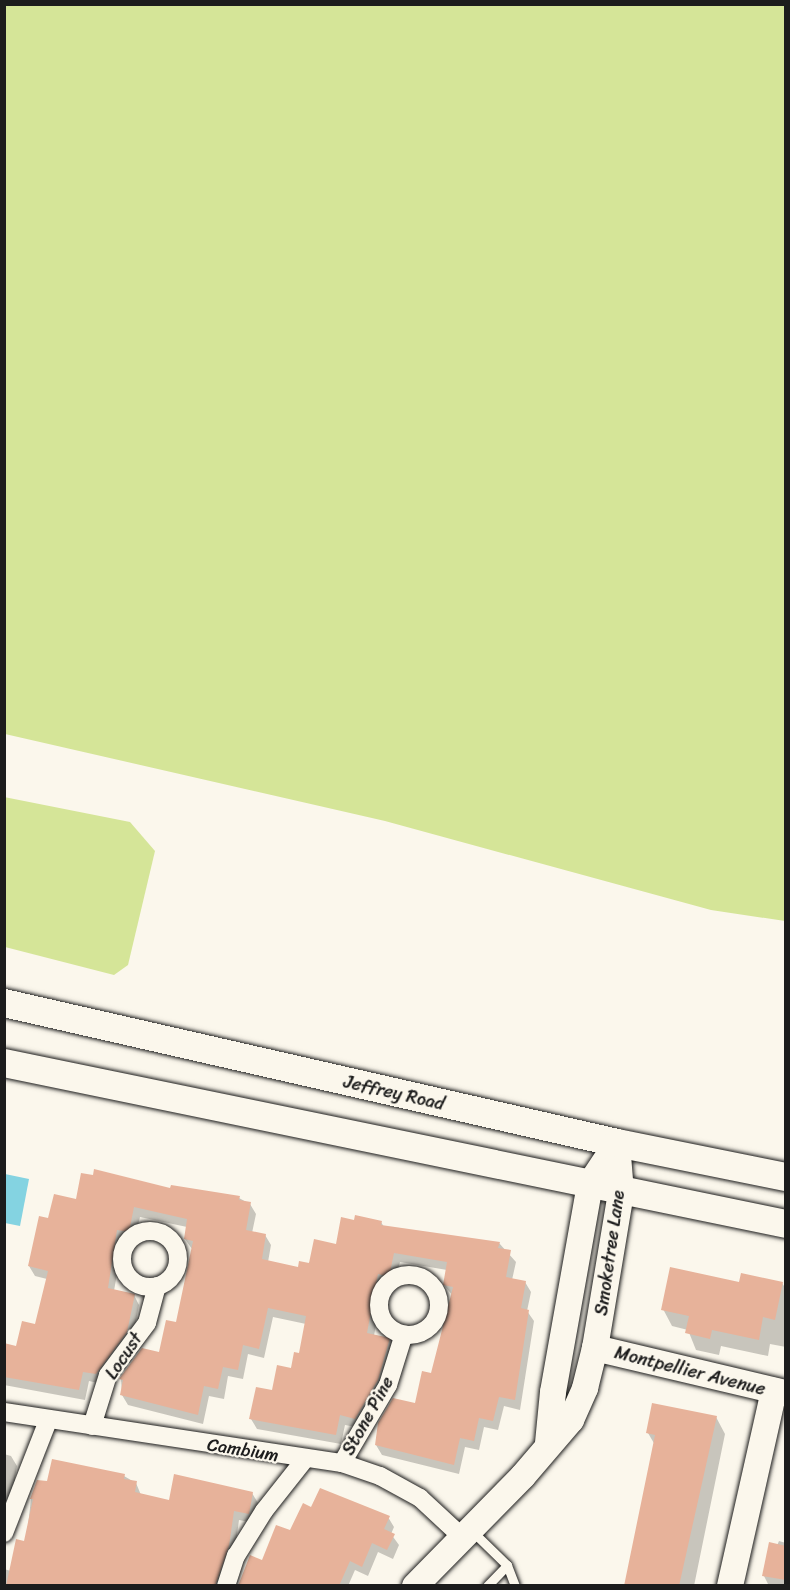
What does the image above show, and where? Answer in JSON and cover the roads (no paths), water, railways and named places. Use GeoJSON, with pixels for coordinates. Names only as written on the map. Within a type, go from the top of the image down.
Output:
{"type":"FeatureCollection","features":[{"type":"Feature","properties":{"kind":"main road","name":"Jeffrey Road"},"geometry":{"type":"LineString","coordinates":[[4,1003],[617,1143],[786,1177]]}},
{"type":"Feature","properties":{"kind":"main road"},"geometry":{"type":"LineString","coordinates":[[4,1063],[786,1224]]}},
{"type":"Feature","properties":{"kind":"street","name":"Smoketree Lane"},"geometry":{"type":"LineString","coordinates":[[548,1443],[553,1392],[590,1184],[617,1143]]}},
{"type":"Feature","properties":{"kind":"street","name":"Smoketree Lane"},"geometry":{"type":"LineString","coordinates":[[415,1586],[465,1532],[523,1476],[548,1443],[571,1420],[585,1388],[595,1348],[621,1191],[617,1143]]}},
{"type":"Feature","properties":{"kind":"street","name":"Locust"},"geometry":{"type":"LineString","coordinates":[[92,1426],[108,1376],[147,1323],[157,1286]]}},
{"type":"Feature","properties":{"kind":"street","name":"Stone Pine"},"geometry":{"type":"LineString","coordinates":[[342,1463],[388,1385],[404,1334]]}},
{"type":"Feature","properties":{"kind":"street","name":"Montpellier Avenue"},"geometry":{"type":"LineString","coordinates":[[595,1348],[780,1392]]}},
{"type":"Feature","properties":{"kind":"street"},"geometry":{"type":"LineString","coordinates":[[730,1586],[780,1392]]}},
{"type":"Feature","properties":{"kind":"street","name":"Cambium"},"geometry":{"type":"LineString","coordinates":[[4,1412],[48,1421],[305,1460],[342,1463],[380,1476],[420,1498],[465,1532]]}},
{"type":"Feature","properties":{"kind":"street"},"geometry":{"type":"LineString","coordinates":[[4,1533],[48,1421]]}},
{"type":"Feature","properties":{"kind":"street"},"geometry":{"type":"LineString","coordinates":[[226,1586],[236,1556],[264,1511],[305,1460]]}},
{"type":"Feature","properties":{"kind":"lane"},"geometry":{"type":"LineString","coordinates":[[465,1532],[507,1565],[515,1586]]}},
{"type":"Feature","properties":{"kind":"lane"},"geometry":{"type":"LineString","coordinates":[[487,1586],[507,1565]]}},
{"type":"Feature","properties":{"kind":"water"},"geometry":{"type":"Polygon","coordinates":[[[5,1174],[29,1179],[20,1226],[5,1223],[5,1174]]]}}]}
